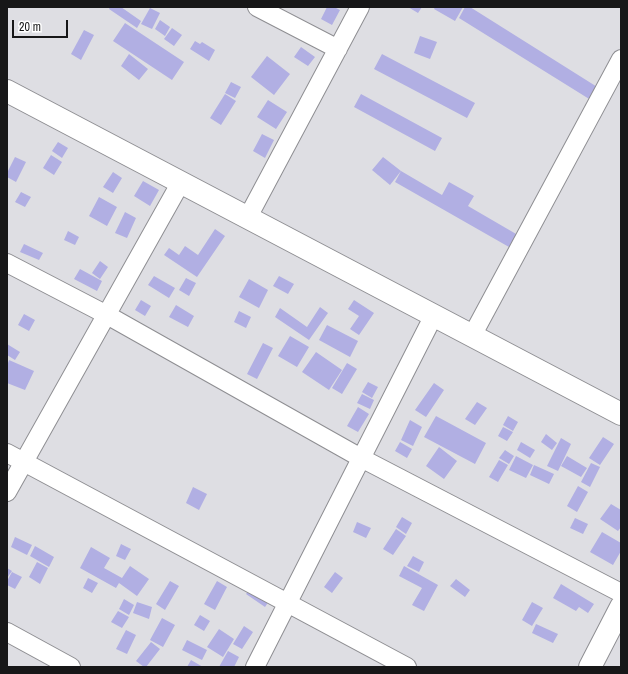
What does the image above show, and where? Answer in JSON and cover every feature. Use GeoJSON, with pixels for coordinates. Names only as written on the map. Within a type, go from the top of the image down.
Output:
{"type":"FeatureCollection","features":[{"type":"Feature","properties":{"kind":"street"},"geometry":{"type":"LineString","coordinates":[[257,7],[338,49]]}},
{"type":"Feature","properties":{"kind":"street"},"geometry":{"type":"LineString","coordinates":[[248,217],[360,7]]}},
{"type":"Feature","properties":{"kind":"street"},"geometry":{"type":"LineString","coordinates":[[472,336],[621,59]]}},
{"type":"Feature","properties":{"kind":"street"},"geometry":{"type":"LineString","coordinates":[[7,91],[621,414]]}},
{"type":"Feature","properties":{"kind":"street"},"geometry":{"type":"LineString","coordinates":[[7,492],[181,182]]}},
{"type":"Feature","properties":{"kind":"street"},"geometry":{"type":"LineString","coordinates":[[7,263],[107,315],[361,458],[621,593]]}},
{"type":"Feature","properties":{"kind":"street"},"geometry":{"type":"LineString","coordinates":[[255,667],[286,602],[434,315]]}},
{"type":"Feature","properties":{"kind":"street"},"geometry":{"type":"LineString","coordinates":[[7,453],[407,667]]}},
{"type":"Feature","properties":{"kind":"street"},"geometry":{"type":"LineString","coordinates":[[590,667],[621,607]]}},
{"type":"Feature","properties":{"kind":"street"},"geometry":{"type":"LineString","coordinates":[[7,632],[71,667]]}},
{"type":"Feature","properties":{"kind":"building"},"geometry":{"type":"Polygon","coordinates":[[[110,7],[121,7],[141,21],[137,28],[109,9],[110,7]]]}},
{"type":"Feature","properties":{"kind":"building"},"geometry":{"type":"Polygon","coordinates":[[[327,7],[334,7],[340,10],[332,25],[321,19],[327,7]]]}},
{"type":"Feature","properties":{"kind":"building"},"geometry":{"type":"Polygon","coordinates":[[[408,7],[422,7],[418,13],[408,7]]]}},
{"type":"Feature","properties":{"kind":"building"},"geometry":{"type":"Polygon","coordinates":[[[435,7],[463,7],[455,21],[434,9],[435,7]]]}},
{"type":"Feature","properties":{"kind":"building"},"geometry":{"type":"Polygon","coordinates":[[[465,7],[470,7],[602,90],[594,102],[459,18],[465,7]]]}},
{"type":"Feature","properties":{"kind":"building"},"geometry":{"type":"Polygon","coordinates":[[[150,8],[160,13],[152,29],[141,24],[150,8]]]}},
{"type":"Feature","properties":{"kind":"building"},"geometry":{"type":"Polygon","coordinates":[[[160,20],[170,27],[165,36],[155,29],[160,20]]]}},
{"type":"Feature","properties":{"kind":"building"},"geometry":{"type":"Polygon","coordinates":[[[125,23],[184,62],[172,80],[113,41],[125,23]]]}},
{"type":"Feature","properties":{"kind":"building"},"geometry":{"type":"Polygon","coordinates":[[[172,28],[182,35],[174,46],[164,39],[172,28]]]}},
{"type":"Feature","properties":{"kind":"building"},"geometry":{"type":"Polygon","coordinates":[[[84,30],[94,35],[81,60],[71,54],[84,30]]]}},
{"type":"Feature","properties":{"kind":"building"},"geometry":{"type":"Polygon","coordinates":[[[420,36],[437,42],[430,59],[414,53],[420,36]]]}},
{"type":"Feature","properties":{"kind":"building"},"geometry":{"type":"Polygon","coordinates":[[[195,41],[200,44],[202,42],[215,50],[209,61],[190,49],[195,41]]]}},
{"type":"Feature","properties":{"kind":"building"},"geometry":{"type":"Polygon","coordinates":[[[301,47],[315,57],[308,66],[294,57],[301,47]]]}},
{"type":"Feature","properties":{"kind":"building"},"geometry":{"type":"Polygon","coordinates":[[[129,54],[148,69],[139,80],[121,66],[129,54]]]}},
{"type":"Feature","properties":{"kind":"building"},"geometry":{"type":"Polygon","coordinates":[[[382,54],[475,103],[467,118],[374,69],[382,54]]]}},
{"type":"Feature","properties":{"kind":"building"},"geometry":{"type":"Polygon","coordinates":[[[267,56],[290,74],[274,95],[251,77],[267,56]]]}},
{"type":"Feature","properties":{"kind":"building"},"geometry":{"type":"Polygon","coordinates":[[[231,82],[241,87],[235,98],[225,93],[231,82]]]}},
{"type":"Feature","properties":{"kind":"building"},"geometry":{"type":"Polygon","coordinates":[[[225,94],[236,101],[221,125],[210,118],[225,94]]]}},
{"type":"Feature","properties":{"kind":"building"},"geometry":{"type":"Polygon","coordinates":[[[361,94],[442,138],[435,151],[354,107],[361,94]]]}},
{"type":"Feature","properties":{"kind":"building"},"geometry":{"type":"Polygon","coordinates":[[[268,100],[287,112],[276,129],[257,117],[268,100]]]}},
{"type":"Feature","properties":{"kind":"building"},"geometry":{"type":"Polygon","coordinates":[[[262,134],[274,140],[265,158],[253,151],[262,134]]]}},
{"type":"Feature","properties":{"kind":"building"},"geometry":{"type":"Polygon","coordinates":[[[58,142],[68,148],[62,158],[52,151],[58,142]]]}},
{"type":"Feature","properties":{"kind":"building"},"geometry":{"type":"Polygon","coordinates":[[[51,155],[62,162],[54,175],[43,168],[51,155]]]}},
{"type":"Feature","properties":{"kind":"building"},"geometry":{"type":"Polygon","coordinates":[[[15,157],[26,162],[16,182],[7,177],[7,173],[15,157]]]}},
{"type":"Feature","properties":{"kind":"building"},"geometry":{"type":"Polygon","coordinates":[[[383,157],[401,171],[390,185],[372,170],[383,157]]]}},
{"type":"Feature","properties":{"kind":"building"},"geometry":{"type":"Polygon","coordinates":[[[401,171],[442,195],[449,182],[474,196],[468,206],[523,238],[516,251],[395,182],[401,171]]]}},
{"type":"Feature","properties":{"kind":"building"},"geometry":{"type":"Polygon","coordinates":[[[113,172],[122,178],[113,193],[103,187],[113,172]]]}},
{"type":"Feature","properties":{"kind":"building"},"geometry":{"type":"Polygon","coordinates":[[[143,181],[159,190],[150,206],[134,196],[143,181]]]}},
{"type":"Feature","properties":{"kind":"building"},"geometry":{"type":"Polygon","coordinates":[[[21,192],[31,197],[25,207],[15,202],[21,192]]]}},
{"type":"Feature","properties":{"kind":"building"},"geometry":{"type":"Polygon","coordinates":[[[99,197],[117,207],[107,226],[89,216],[99,197]]]}},
{"type":"Feature","properties":{"kind":"building"},"geometry":{"type":"Polygon","coordinates":[[[125,212],[136,218],[127,238],[115,233],[125,212]]]}},
{"type":"Feature","properties":{"kind":"building"},"geometry":{"type":"Polygon","coordinates":[[[215,229],[225,236],[197,277],[164,255],[169,248],[179,255],[185,246],[198,255],[215,229]]]}},
{"type":"Feature","properties":{"kind":"building"},"geometry":{"type":"Polygon","coordinates":[[[68,231],[79,237],[75,245],[64,240],[68,231]]]}},
{"type":"Feature","properties":{"kind":"building"},"geometry":{"type":"Polygon","coordinates":[[[24,244],[43,253],[39,260],[20,252],[24,244]]]}},
{"type":"Feature","properties":{"kind":"building"},"geometry":{"type":"Polygon","coordinates":[[[100,261],[108,267],[100,279],[92,273],[100,261]]]}},
{"type":"Feature","properties":{"kind":"building"},"geometry":{"type":"Polygon","coordinates":[[[80,269],[102,281],[97,291],[74,279],[80,269]]]}},
{"type":"Feature","properties":{"kind":"building"},"geometry":{"type":"Polygon","coordinates":[[[154,276],[175,288],[169,298],[148,285],[154,276]]]}},
{"type":"Feature","properties":{"kind":"building"},"geometry":{"type":"Polygon","coordinates":[[[279,276],[294,284],[288,294],[273,286],[279,276]]]}},
{"type":"Feature","properties":{"kind":"building"},"geometry":{"type":"Polygon","coordinates":[[[186,278],[196,283],[189,296],[179,290],[186,278]]]}},
{"type":"Feature","properties":{"kind":"building"},"geometry":{"type":"Polygon","coordinates":[[[249,279],[268,290],[259,308],[239,297],[249,279]]]}},
{"type":"Feature","properties":{"kind":"building"},"geometry":{"type":"Polygon","coordinates":[[[141,300],[151,306],[145,316],[135,310],[141,300]]]}},
{"type":"Feature","properties":{"kind":"building"},"geometry":{"type":"Polygon","coordinates":[[[354,300],[374,313],[359,335],[350,329],[359,316],[348,309],[354,300]]]}},
{"type":"Feature","properties":{"kind":"building"},"geometry":{"type":"Polygon","coordinates":[[[176,305],[194,316],[188,327],[169,317],[176,305]]]}},
{"type":"Feature","properties":{"kind":"building"},"geometry":{"type":"Polygon","coordinates":[[[320,307],[328,313],[309,340],[275,317],[280,308],[307,327],[320,307]]]}},
{"type":"Feature","properties":{"kind":"building"},"geometry":{"type":"Polygon","coordinates":[[[239,311],[251,317],[246,328],[234,322],[239,311]]]}},
{"type":"Feature","properties":{"kind":"building"},"geometry":{"type":"Polygon","coordinates":[[[24,314],[35,320],[29,331],[18,325],[24,314]]]}},
{"type":"Feature","properties":{"kind":"building"},"geometry":{"type":"Polygon","coordinates":[[[327,325],[358,341],[350,357],[319,340],[327,325]]]}},
{"type":"Feature","properties":{"kind":"building"},"geometry":{"type":"Polygon","coordinates":[[[290,336],[309,347],[297,367],[278,356],[290,336]]]}},
{"type":"Feature","properties":{"kind":"building"},"geometry":{"type":"Polygon","coordinates":[[[263,343],[273,348],[257,379],[247,374],[263,343]]]}},
{"type":"Feature","properties":{"kind":"building"},"geometry":{"type":"Polygon","coordinates":[[[7,344],[20,352],[15,360],[7,355],[7,344]]]}},
{"type":"Feature","properties":{"kind":"building"},"geometry":{"type":"Polygon","coordinates":[[[316,352],[342,370],[329,390],[302,372],[316,352]]]}},
{"type":"Feature","properties":{"kind":"building"},"geometry":{"type":"Polygon","coordinates":[[[9,360],[34,371],[25,390],[7,383],[7,366],[9,360]]]}},
{"type":"Feature","properties":{"kind":"building"},"geometry":{"type":"Polygon","coordinates":[[[347,363],[357,369],[342,394],[332,388],[347,363]]]}},
{"type":"Feature","properties":{"kind":"building"},"geometry":{"type":"Polygon","coordinates":[[[368,382],[378,387],[372,398],[362,392],[368,382]]]}},
{"type":"Feature","properties":{"kind":"building"},"geometry":{"type":"Polygon","coordinates":[[[434,383],[444,390],[426,417],[415,410],[434,383]]]}},
{"type":"Feature","properties":{"kind":"building"},"geometry":{"type":"Polygon","coordinates":[[[362,394],[374,400],[370,409],[357,403],[362,394]]]}},
{"type":"Feature","properties":{"kind":"building"},"geometry":{"type":"Polygon","coordinates":[[[477,402],[487,408],[475,425],[465,419],[477,402]]]}},
{"type":"Feature","properties":{"kind":"building"},"geometry":{"type":"Polygon","coordinates":[[[358,407],[369,414],[358,432],[347,426],[358,407]]]}},
{"type":"Feature","properties":{"kind":"building"},"geometry":{"type":"Polygon","coordinates":[[[436,416],[486,443],[475,464],[424,437],[436,416]]]}},
{"type":"Feature","properties":{"kind":"building"},"geometry":{"type":"Polygon","coordinates":[[[508,416],[518,422],[513,431],[503,425],[508,416]]]}},
{"type":"Feature","properties":{"kind":"building"},"geometry":{"type":"Polygon","coordinates":[[[410,420],[422,427],[413,446],[401,440],[410,420]]]}},
{"type":"Feature","properties":{"kind":"building"},"geometry":{"type":"Polygon","coordinates":[[[503,427],[513,432],[507,441],[498,436],[503,427]]]}},
{"type":"Feature","properties":{"kind":"building"},"geometry":{"type":"Polygon","coordinates":[[[546,434],[557,443],[552,450],[541,442],[546,434]]]}},
{"type":"Feature","properties":{"kind":"building"},"geometry":{"type":"Polygon","coordinates":[[[603,437],[614,444],[600,465],[589,458],[603,437]]]}},
{"type":"Feature","properties":{"kind":"building"},"geometry":{"type":"Polygon","coordinates":[[[561,438],[571,444],[558,471],[547,466],[561,438]]]}},
{"type":"Feature","properties":{"kind":"building"},"geometry":{"type":"Polygon","coordinates":[[[400,442],[412,449],[407,458],[395,451],[400,442]]]}},
{"type":"Feature","properties":{"kind":"building"},"geometry":{"type":"Polygon","coordinates":[[[521,442],[535,450],[530,458],[517,450],[521,442]]]}},
{"type":"Feature","properties":{"kind":"building"},"geometry":{"type":"Polygon","coordinates":[[[439,447],[457,461],[444,479],[426,466],[439,447]]]}},
{"type":"Feature","properties":{"kind":"building"},"geometry":{"type":"Polygon","coordinates":[[[505,450],[514,456],[509,464],[499,458],[505,450]]]}},
{"type":"Feature","properties":{"kind":"building"},"geometry":{"type":"Polygon","coordinates":[[[516,456],[533,465],[526,478],[509,470],[516,456]]]}},
{"type":"Feature","properties":{"kind":"building"},"geometry":{"type":"Polygon","coordinates":[[[567,456],[587,468],[581,477],[561,466],[567,456]]]}},
{"type":"Feature","properties":{"kind":"building"},"geometry":{"type":"Polygon","coordinates":[[[499,460],[508,465],[498,482],[489,477],[499,460]]]}},
{"type":"Feature","properties":{"kind":"building"},"geometry":{"type":"Polygon","coordinates":[[[591,463],[600,467],[590,487],[581,482],[591,463]]]}},
{"type":"Feature","properties":{"kind":"building"},"geometry":{"type":"Polygon","coordinates":[[[534,465],[554,474],[549,484],[530,475],[534,465]]]}},
{"type":"Feature","properties":{"kind":"building"},"geometry":{"type":"Polygon","coordinates":[[[578,486],[588,492],[577,512],[567,506],[578,486]]]}},
{"type":"Feature","properties":{"kind":"building"},"geometry":{"type":"Polygon","coordinates":[[[193,487],[207,494],[199,510],[186,503],[193,487]]]}},
{"type":"Feature","properties":{"kind":"building"},"geometry":{"type":"Polygon","coordinates":[[[611,504],[621,510],[621,527],[618,531],[600,519],[611,504]]]}},
{"type":"Feature","properties":{"kind":"building"},"geometry":{"type":"Polygon","coordinates":[[[402,517],[412,523],[406,534],[396,527],[402,517]]]}},
{"type":"Feature","properties":{"kind":"building"},"geometry":{"type":"Polygon","coordinates":[[[575,518],[588,524],[583,534],[570,528],[575,518]]]}},
{"type":"Feature","properties":{"kind":"building"},"geometry":{"type":"Polygon","coordinates":[[[357,522],[371,528],[366,538],[353,532],[357,522]]]}},
{"type":"Feature","properties":{"kind":"building"},"geometry":{"type":"Polygon","coordinates":[[[396,529],[406,536],[393,555],[383,549],[396,529]]]}},
{"type":"Feature","properties":{"kind":"building"},"geometry":{"type":"Polygon","coordinates":[[[602,532],[621,543],[621,551],[613,565],[590,552],[602,532]]]}},
{"type":"Feature","properties":{"kind":"building"},"geometry":{"type":"Polygon","coordinates":[[[15,537],[32,545],[27,555],[11,547],[15,537]]]}},
{"type":"Feature","properties":{"kind":"building"},"geometry":{"type":"Polygon","coordinates":[[[121,544],[131,549],[125,560],[116,556],[121,544]]]}},
{"type":"Feature","properties":{"kind":"building"},"geometry":{"type":"Polygon","coordinates":[[[35,546],[54,557],[49,567],[30,556],[35,546]]]}},
{"type":"Feature","properties":{"kind":"building"},"geometry":{"type":"Polygon","coordinates":[[[91,547],[110,558],[104,568],[122,578],[130,566],[149,579],[137,596],[119,583],[116,588],[80,568],[91,547]]]}},
{"type":"Feature","properties":{"kind":"building"},"geometry":{"type":"Polygon","coordinates":[[[413,556],[424,562],[419,572],[407,566],[413,556]]]}},
{"type":"Feature","properties":{"kind":"building"},"geometry":{"type":"Polygon","coordinates":[[[37,562],[48,568],[40,584],[29,577],[37,562]]]}},
{"type":"Feature","properties":{"kind":"building"},"geometry":{"type":"Polygon","coordinates":[[[404,566],[438,585],[424,611],[412,605],[422,588],[399,576],[404,566]]]}},
{"type":"Feature","properties":{"kind":"building"},"geometry":{"type":"Polygon","coordinates":[[[7,568],[12,571],[7,578],[7,568]]]}},
{"type":"Feature","properties":{"kind":"building"},"geometry":{"type":"Polygon","coordinates":[[[12,572],[22,577],[15,589],[7,585],[7,581],[12,572]]]}},
{"type":"Feature","properties":{"kind":"building"},"geometry":{"type":"Polygon","coordinates":[[[335,572],[343,578],[332,593],[324,587],[335,572]]]}},
{"type":"Feature","properties":{"kind":"building"},"geometry":{"type":"Polygon","coordinates":[[[88,578],[98,583],[92,593],[83,588],[88,578]]]}},
{"type":"Feature","properties":{"kind":"building"},"geometry":{"type":"Polygon","coordinates":[[[456,579],[470,590],[465,597],[450,586],[456,579]]]}},
{"type":"Feature","properties":{"kind":"building"},"geometry":{"type":"Polygon","coordinates":[[[170,581],[179,586],[165,610],[156,604],[170,581]]]}},
{"type":"Feature","properties":{"kind":"building"},"geometry":{"type":"Polygon","coordinates":[[[217,581],[227,587],[215,610],[204,604],[217,581]]]}},
{"type":"Feature","properties":{"kind":"building"},"geometry":{"type":"Polygon","coordinates":[[[561,584],[594,604],[588,613],[579,607],[576,611],[553,598],[561,584]]]}},
{"type":"Feature","properties":{"kind":"building"},"geometry":{"type":"Polygon","coordinates":[[[253,585],[271,598],[265,607],[246,594],[253,585]]]}},
{"type":"Feature","properties":{"kind":"building"},"geometry":{"type":"Polygon","coordinates":[[[124,599],[134,605],[129,615],[119,609],[124,599]]]}},
{"type":"Feature","properties":{"kind":"building"},"geometry":{"type":"Polygon","coordinates":[[[137,602],[152,607],[149,619],[133,613],[137,602]]]}},
{"type":"Feature","properties":{"kind":"building"},"geometry":{"type":"Polygon","coordinates":[[[532,602],[543,608],[532,626],[522,620],[532,602]]]}},
{"type":"Feature","properties":{"kind":"building"},"geometry":{"type":"Polygon","coordinates":[[[118,611],[129,617],[122,628],[111,622],[118,611]]]}},
{"type":"Feature","properties":{"kind":"building"},"geometry":{"type":"Polygon","coordinates":[[[200,615],[210,621],[204,631],[194,625],[200,615]]]}},
{"type":"Feature","properties":{"kind":"building"},"geometry":{"type":"Polygon","coordinates":[[[162,618],[175,625],[163,647],[150,640],[162,618]]]}},
{"type":"Feature","properties":{"kind":"building"},"geometry":{"type":"Polygon","coordinates":[[[536,624],[558,634],[553,643],[532,633],[536,624]]]}},
{"type":"Feature","properties":{"kind":"building"},"geometry":{"type":"Polygon","coordinates":[[[244,626],[253,632],[242,649],[233,644],[244,626]]]}},
{"type":"Feature","properties":{"kind":"building"},"geometry":{"type":"Polygon","coordinates":[[[219,629],[234,639],[223,657],[207,647],[219,629]]]}},
{"type":"Feature","properties":{"kind":"building"},"geometry":{"type":"Polygon","coordinates":[[[126,630],[136,635],[127,654],[116,649],[126,630]]]}},
{"type":"Feature","properties":{"kind":"building"},"geometry":{"type":"Polygon","coordinates":[[[187,640],[207,650],[202,660],[182,650],[187,640]]]}},
{"type":"Feature","properties":{"kind":"building"},"geometry":{"type":"Polygon","coordinates":[[[151,642],[160,649],[146,667],[144,667],[136,661],[151,642]]]}},
{"type":"Feature","properties":{"kind":"building"},"geometry":{"type":"Polygon","coordinates":[[[228,651],[239,657],[234,667],[219,667],[228,651]]]}},
{"type":"Feature","properties":{"kind":"building"},"geometry":{"type":"Polygon","coordinates":[[[191,660],[203,667],[187,667],[191,660]]]}}]}
